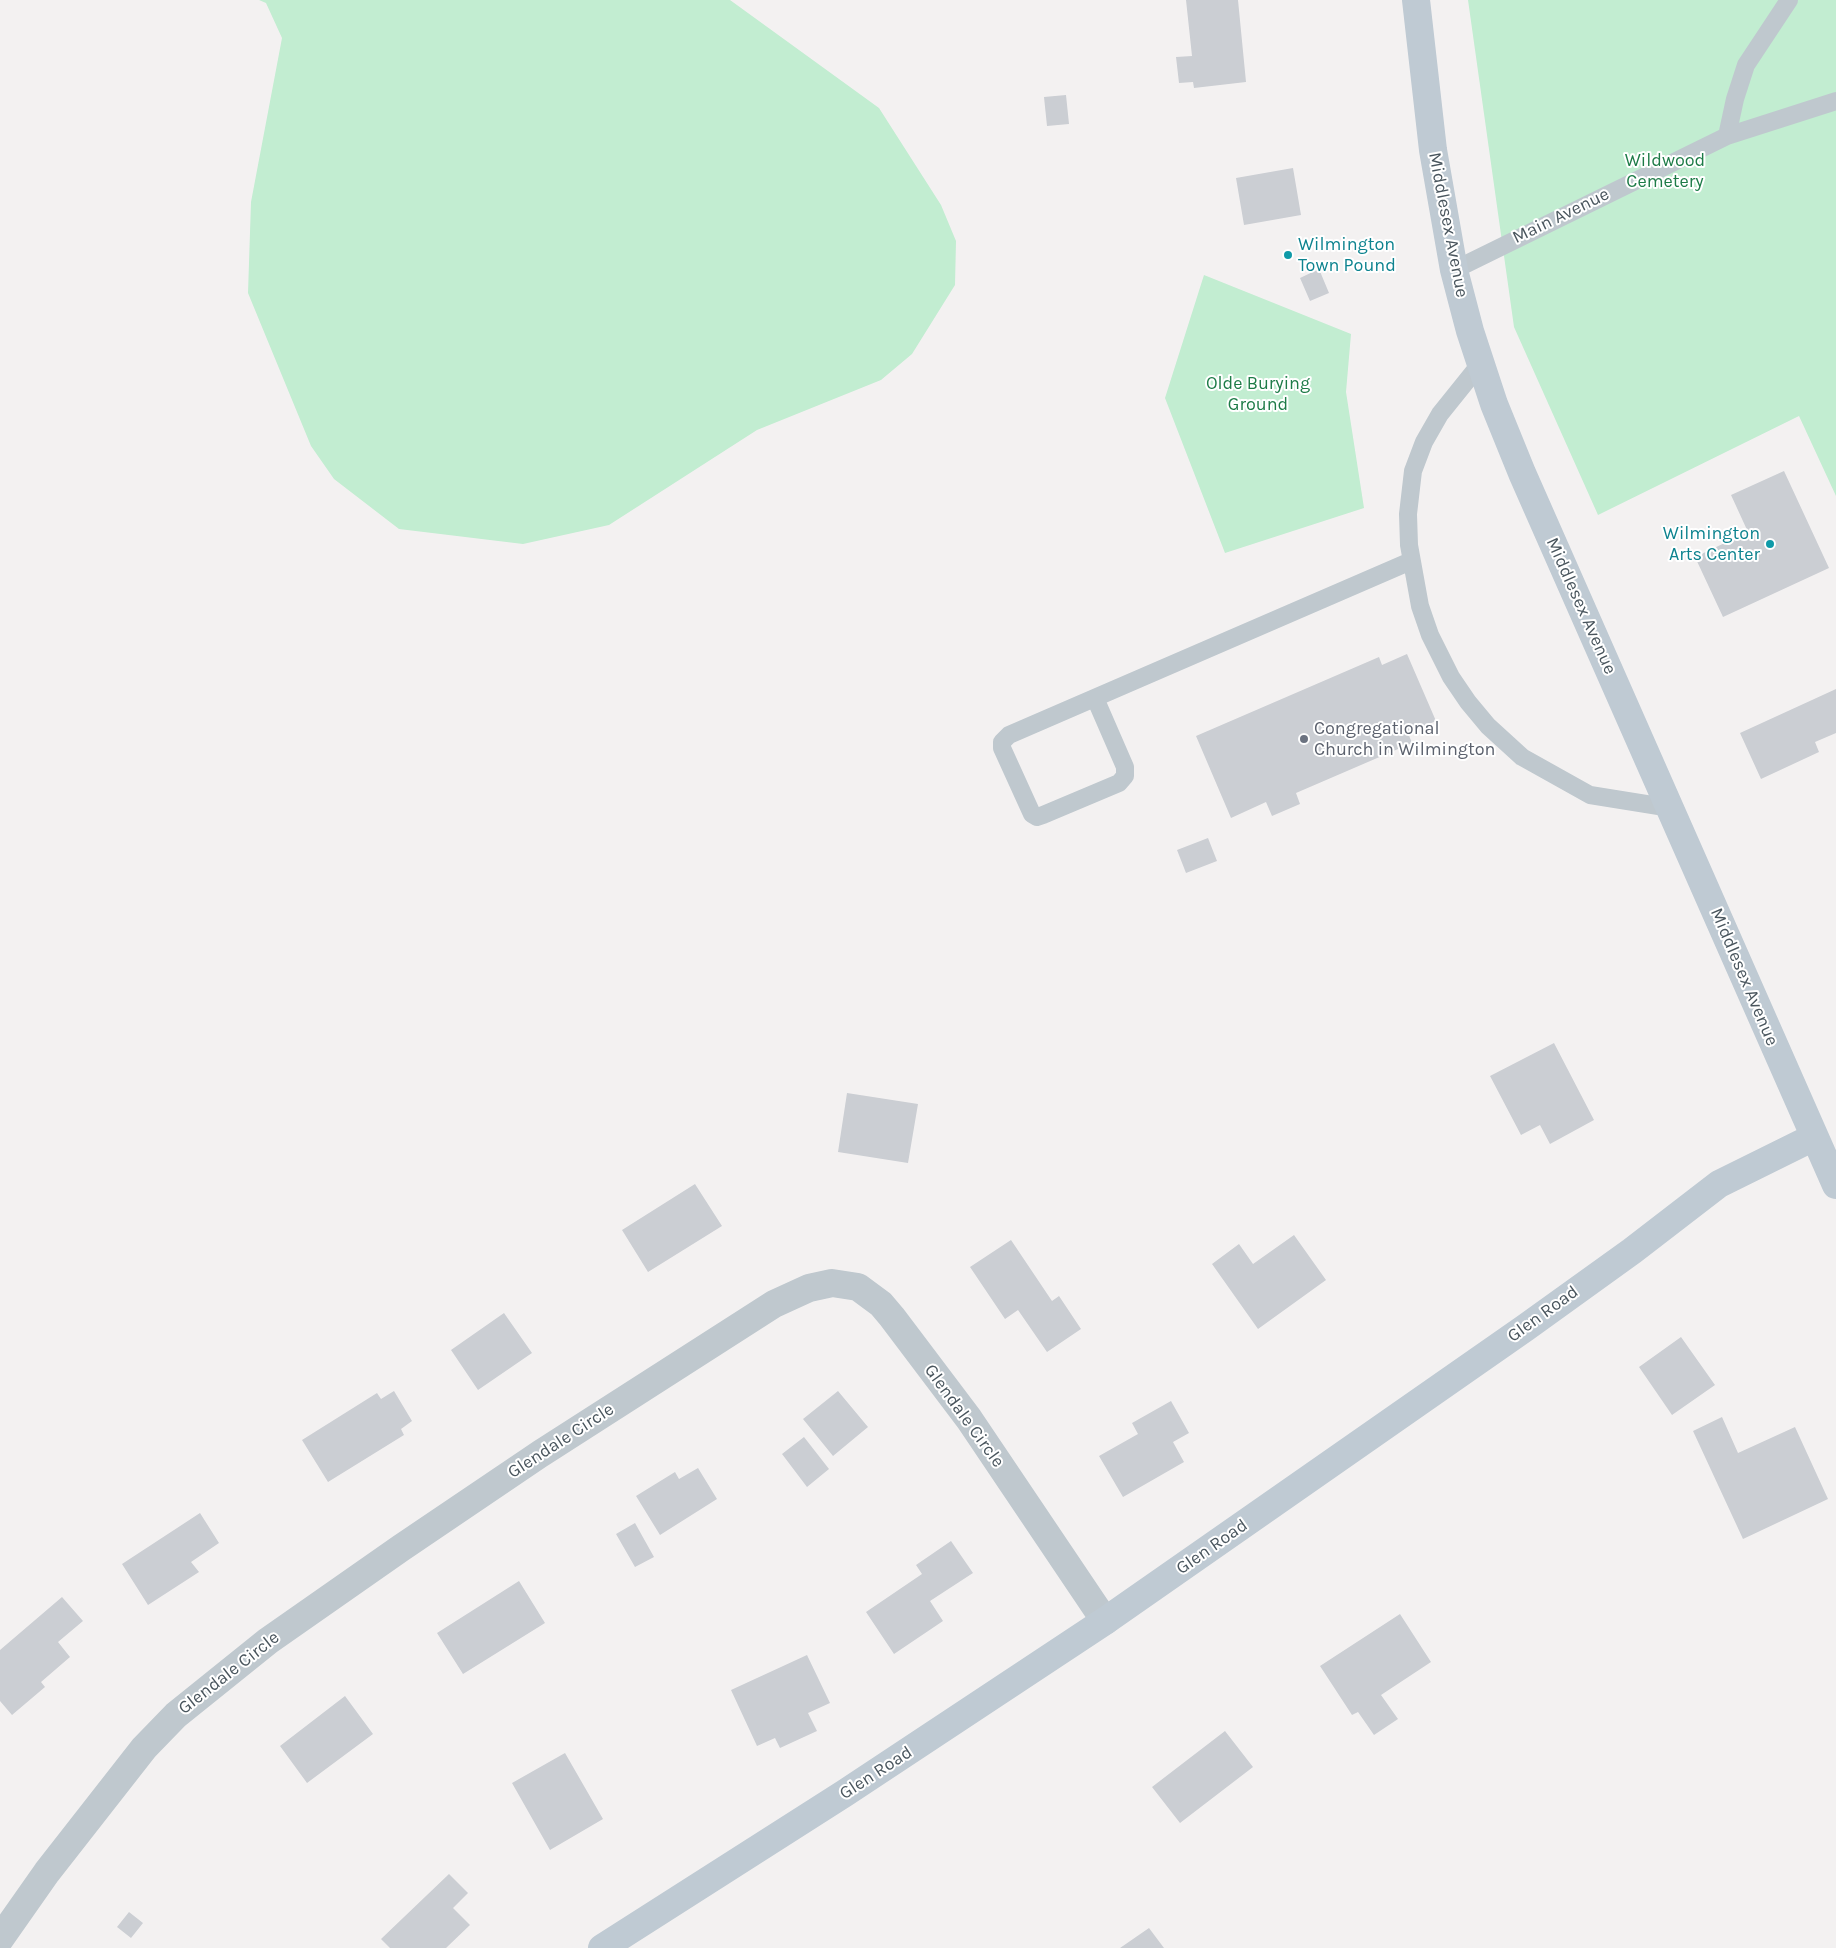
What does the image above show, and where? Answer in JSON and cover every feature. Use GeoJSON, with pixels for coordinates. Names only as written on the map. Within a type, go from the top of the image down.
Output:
{"type":"FeatureCollection","features":[{"type":"Feature","properties":{"kind":"street","name":"Middlesex Avenue"},"geometry":{"type":"LineString","coordinates":[[1416,0],[1433,150],[1454,270],[1494,404],[1522,473],[1836,1186]]}},
{"type":"Feature","properties":{"kind":"street","name":"Glen Road"},"geometry":{"type":"LineString","coordinates":[[602,1948],[845,1793],[1105,1621],[1525,1328],[1632,1251],[1719,1184],[1814,1137]]}},
{"type":"Feature","properties":{"kind":"street","name":"Glendale Circle"},"geometry":{"type":"LineString","coordinates":[[0,1940],[46,1872],[144,1748],[176,1715],[268,1642],[393,1553],[540,1454],[697,1352],[774,1304],[809,1288],[832,1283],[858,1288],[886,1310],[969,1420],[1105,1621]]}},
{"type":"Feature","properties":{"kind":"lane"},"geometry":{"type":"LineString","coordinates":[[1728,136],[1735,98],[1746,65],[1781,4]]}},
{"type":"Feature","properties":{"kind":"lane","name":"Main Avenue"},"geometry":{"type":"LineString","coordinates":[[1454,270],[1728,136],[1836,101]]}},
{"type":"Feature","properties":{"kind":"lane"},"geometry":{"type":"LineString","coordinates":[[1481,363],[1440,414],[1424,442],[1413,471],[1408,514],[1411,561],[1420,606],[1443,663],[1468,702],[1504,742],[1522,757],[1590,795],[1671,808]]}},
{"type":"Feature","properties":{"kind":"lane"},"geometry":{"type":"LineString","coordinates":[[1095,698],[1125,767],[1125,776],[1119,783],[1043,815],[1032,814],[1003,751],[1002,742],[1009,735],[1411,561]]}},
{"type":"Feature","properties":{"kind":"green space"},"geometry":{"type":"Polygon","coordinates":[[[259,0],[730,0],[879,108],[941,205],[956,241],[955,285],[912,354],[881,380],[757,430],[609,525],[523,544],[399,529],[334,479],[311,446],[248,293],[251,202],[282,38],[266,3],[259,0]]]}},
{"type":"Feature","properties":{"kind":"green space","name":"Wildwood Cemetery"},"geometry":{"type":"Polygon","coordinates":[[[1468,0],[1836,0],[1836,496],[1799,416],[1598,515],[1514,327],[1468,0]]]}},
{"type":"Feature","properties":{"kind":"green space","name":"Olde Burying Ground"},"geometry":{"type":"Polygon","coordinates":[[[1204,275],[1351,334],[1346,392],[1364,508],[1225,553],[1165,398],[1204,275]]]}},
{"type":"Feature","properties":{"kind":"building"},"geometry":{"type":"Polygon","coordinates":[[[1186,0],[1238,0],[1246,82],[1194,88],[1193,82],[1179,83],[1176,57],[1192,56],[1186,0]]]}},
{"type":"Feature","properties":{"kind":"building"},"geometry":{"type":"Polygon","coordinates":[[[1066,95],[1069,124],[1047,126],[1044,97],[1066,95]]]}},
{"type":"Feature","properties":{"kind":"building"},"geometry":{"type":"Polygon","coordinates":[[[1293,168],[1301,215],[1244,225],[1236,178],[1293,168]]]}},
{"type":"Feature","properties":{"kind":"building"},"geometry":{"type":"Polygon","coordinates":[[[1319,269],[1329,293],[1310,301],[1300,278],[1319,269]]]}},
{"type":"Feature","properties":{"kind":"building","name":"Wilmington Arts Center"},"geometry":{"type":"Polygon","coordinates":[[[1784,471],[1829,568],[1723,617],[1695,557],[1748,532],[1731,495],[1784,471]]]}},
{"type":"Feature","properties":{"kind":"building","name":"Congregational Church in Wilmington"},"geometry":{"type":"Polygon","coordinates":[[[1407,654],[1436,721],[1408,733],[1412,743],[1296,793],[1300,804],[1272,816],[1266,802],[1231,818],[1196,736],[1379,657],[1382,665],[1407,654]]]}},
{"type":"Feature","properties":{"kind":"building"},"geometry":{"type":"Polygon","coordinates":[[[1836,689],[1836,733],[1815,742],[1819,752],[1761,779],[1740,733],[1836,689]]]}},
{"type":"Feature","properties":{"kind":"building"},"geometry":{"type":"Polygon","coordinates":[[[1208,838],[1217,861],[1186,873],[1177,850],[1208,838]]]}},
{"type":"Feature","properties":{"kind":"building"},"geometry":{"type":"Polygon","coordinates":[[[1554,1043],[1594,1120],[1550,1144],[1540,1125],[1521,1135],[1490,1076],[1554,1043]]]}},
{"type":"Feature","properties":{"kind":"building"},"geometry":{"type":"Polygon","coordinates":[[[847,1093],[918,1104],[908,1163],[838,1152],[847,1093]]]}},
{"type":"Feature","properties":{"kind":"building"},"geometry":{"type":"Polygon","coordinates":[[[695,1184],[722,1226],[648,1272],[622,1230],[695,1184]]]}},
{"type":"Feature","properties":{"kind":"building"},"geometry":{"type":"Polygon","coordinates":[[[1294,1235],[1326,1280],[1258,1329],[1212,1264],[1239,1244],[1253,1264],[1294,1235]]]}},
{"type":"Feature","properties":{"kind":"building"},"geometry":{"type":"Polygon","coordinates":[[[1011,1240],[1052,1301],[1059,1296],[1081,1329],[1047,1352],[1018,1310],[1005,1319],[970,1267],[1011,1240]]]}},
{"type":"Feature","properties":{"kind":"building"},"geometry":{"type":"Polygon","coordinates":[[[504,1313],[532,1353],[478,1390],[451,1350],[504,1313]]]}},
{"type":"Feature","properties":{"kind":"building"},"geometry":{"type":"Polygon","coordinates":[[[1681,1337],[1715,1385],[1672,1415],[1639,1367],[1681,1337]]]}},
{"type":"Feature","properties":{"kind":"building"},"geometry":{"type":"Polygon","coordinates":[[[394,1391],[412,1421],[401,1429],[404,1435],[328,1482],[302,1440],[377,1393],[381,1399],[394,1391]]]}},
{"type":"Feature","properties":{"kind":"building"},"geometry":{"type":"Polygon","coordinates":[[[838,1391],[868,1427],[833,1456],[803,1419],[838,1391]]]}},
{"type":"Feature","properties":{"kind":"building"},"geometry":{"type":"Polygon","coordinates":[[[1171,1401],[1189,1433],[1173,1442],[1184,1462],[1123,1497],[1099,1456],[1138,1434],[1132,1423],[1171,1401]]]}},
{"type":"Feature","properties":{"kind":"building"},"geometry":{"type":"Polygon","coordinates":[[[1722,1417],[1738,1453],[1795,1427],[1828,1499],[1743,1539],[1693,1431],[1722,1417]]]}},
{"type":"Feature","properties":{"kind":"building"},"geometry":{"type":"Polygon","coordinates":[[[804,1437],[829,1469],[807,1487],[782,1454],[804,1437]]]}},
{"type":"Feature","properties":{"kind":"building"},"geometry":{"type":"Polygon","coordinates":[[[698,1468],[717,1499],[660,1535],[636,1496],[675,1472],[679,1479],[698,1468]]]}},
{"type":"Feature","properties":{"kind":"building"},"geometry":{"type":"Polygon","coordinates":[[[200,1513],[219,1543],[191,1562],[199,1572],[148,1605],[122,1564],[200,1513]]]}},
{"type":"Feature","properties":{"kind":"building"},"geometry":{"type":"Polygon","coordinates":[[[635,1523],[654,1557],[635,1567],[616,1534],[635,1523]]]}},
{"type":"Feature","properties":{"kind":"building"},"geometry":{"type":"Polygon","coordinates":[[[951,1541],[973,1573],[930,1601],[943,1621],[894,1654],[866,1612],[922,1574],[916,1565],[951,1541]]]}},
{"type":"Feature","properties":{"kind":"building"},"geometry":{"type":"Polygon","coordinates":[[[519,1581],[545,1623],[463,1674],[437,1633],[519,1581]]]}},
{"type":"Feature","properties":{"kind":"building"},"geometry":{"type":"Polygon","coordinates":[[[62,1597],[83,1621],[58,1642],[70,1657],[41,1682],[45,1687],[12,1715],[0,1701],[0,1650],[62,1597]]]}},
{"type":"Feature","properties":{"kind":"building"},"geometry":{"type":"Polygon","coordinates":[[[1400,1614],[1431,1662],[1381,1695],[1398,1719],[1374,1735],[1358,1712],[1352,1715],[1320,1666],[1400,1614]]]}},
{"type":"Feature","properties":{"kind":"building"},"geometry":{"type":"Polygon","coordinates":[[[807,1655],[830,1703],[808,1713],[817,1731],[780,1748],[775,1738],[757,1746],[731,1690],[807,1655]]]}},
{"type":"Feature","properties":{"kind":"building"},"geometry":{"type":"Polygon","coordinates":[[[345,1696],[373,1734],[307,1783],[280,1746],[345,1696]]]}},
{"type":"Feature","properties":{"kind":"building"},"geometry":{"type":"Polygon","coordinates":[[[1225,1731],[1253,1767],[1180,1823],[1152,1787],[1225,1731]]]}},
{"type":"Feature","properties":{"kind":"building"},"geometry":{"type":"Polygon","coordinates":[[[565,1753],[603,1819],[550,1850],[512,1783],[565,1753]]]}},
{"type":"Feature","properties":{"kind":"building"},"geometry":{"type":"Polygon","coordinates":[[[449,1874],[468,1893],[453,1908],[470,1925],[446,1948],[390,1948],[381,1939],[449,1874]]]}},
{"type":"Feature","properties":{"kind":"building"},"geometry":{"type":"Polygon","coordinates":[[[129,1912],[143,1923],[131,1938],[117,1927],[129,1912]]]}},
{"type":"Feature","properties":{"kind":"building"},"geometry":{"type":"Polygon","coordinates":[[[1149,1928],[1164,1948],[1120,1948],[1149,1928]]]}},
{"type":"Feature","properties":{"kind":"place","name":"Wilmington Town Pound"},"geometry":{"type":"Point","coordinates":[1288,255]}},
{"type":"Feature","properties":{"kind":"place","name":"Wilmington Arts Center"},"geometry":{"type":"Point","coordinates":[1770,544]}},
{"type":"Feature","properties":{"kind":"place","name":"Congregational Church in Wilmington"},"geometry":{"type":"Point","coordinates":[1304,739]}}]}
